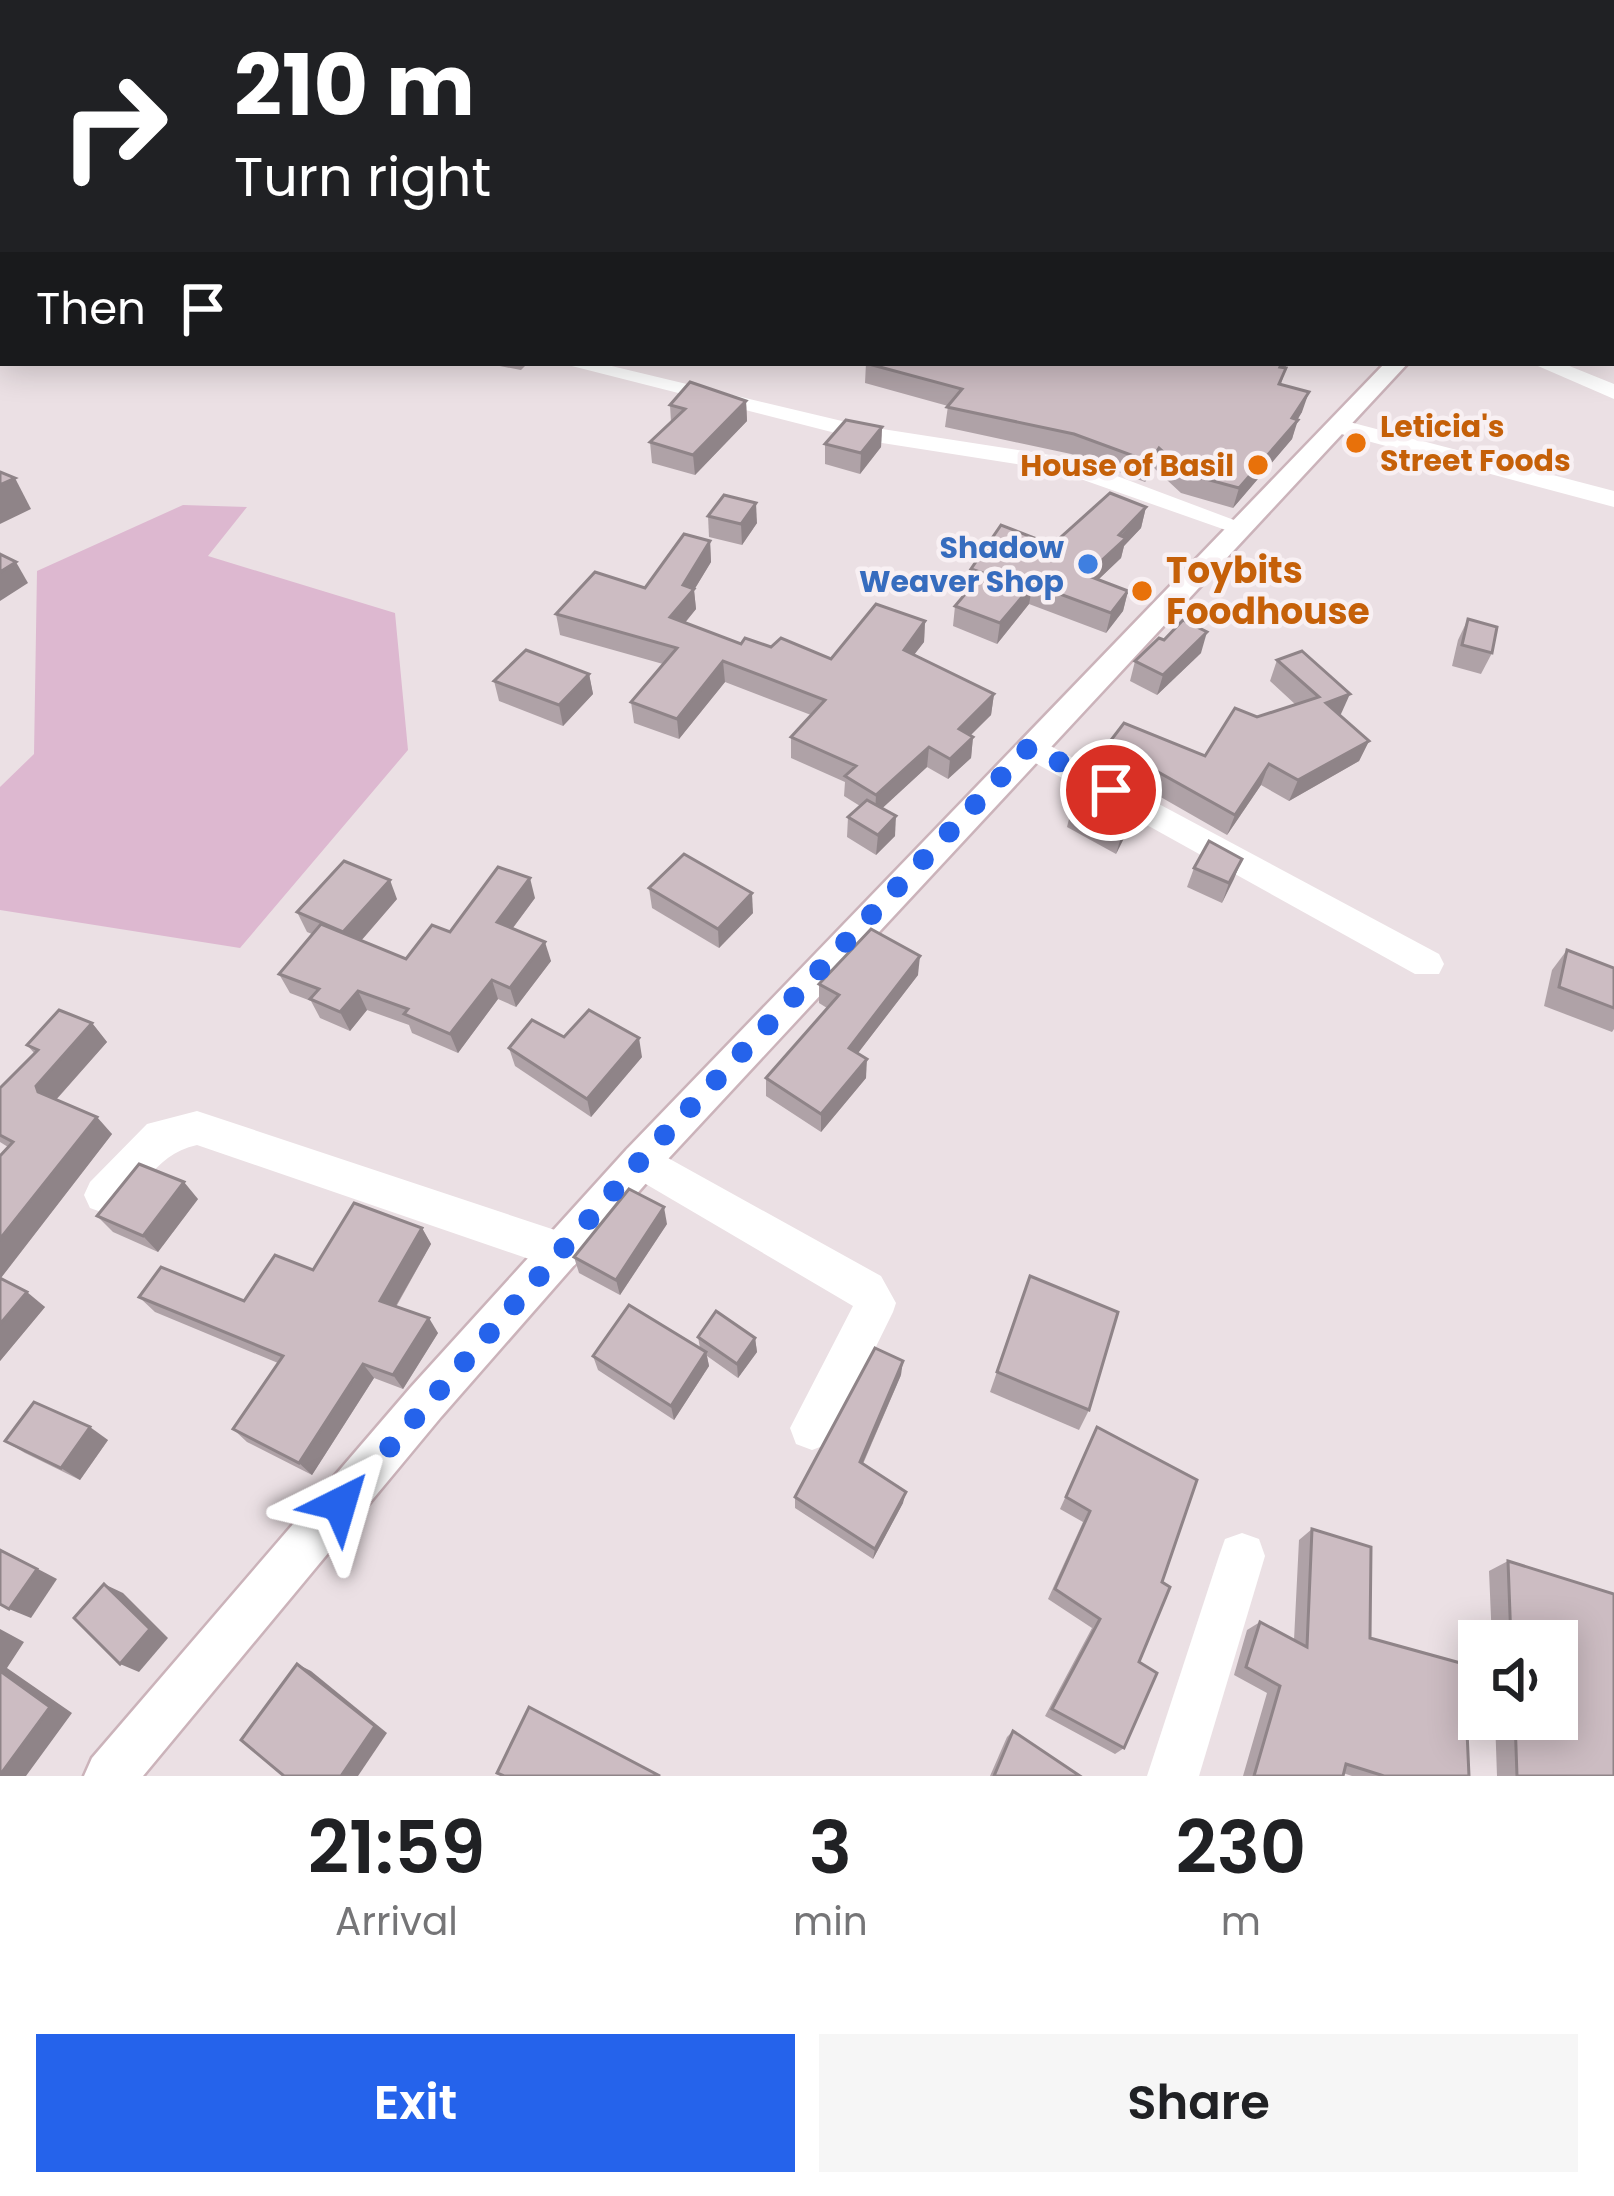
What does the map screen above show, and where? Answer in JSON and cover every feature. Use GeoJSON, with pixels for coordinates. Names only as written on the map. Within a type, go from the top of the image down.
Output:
{"type":"FeatureCollection","features":[{"type":"Feature","properties":{"kind":"street"},"geometry":{"type":"LineString","coordinates":[[584,366],[863,433],[1060,463],[1238,526]]}},
{"type":"Feature","properties":{"kind":"street"},"geometry":{"type":"LineString","coordinates":[[110,1776],[640,1161],[1394,366]]}},
{"type":"Feature","properties":{"kind":"street"},"geometry":{"type":"LineString","coordinates":[[1549,366],[1614,392]]}},
{"type":"Feature","properties":{"kind":"street"},"geometry":{"type":"LineString","coordinates":[[1338,426],[1614,499]]}},
{"type":"Feature","properties":{"kind":"street"},"geometry":{"type":"LineString","coordinates":[[1030,746],[1427,964]]}},
{"type":"Feature","properties":{"kind":"street"},"geometry":{"type":"LineString","coordinates":[[104,1196],[160,1136],[196,1129],[561,1251]]}},
{"type":"Feature","properties":{"kind":"street"},"geometry":{"type":"LineString","coordinates":[[640,1161],[866,1290],[874,1303],[872,1312],[812,1428]]}},
{"type":"Feature","properties":{"kind":"street"},"geometry":{"type":"LineString","coordinates":[[1173,1776],[1242,1556]]}},
{"type":"Feature","properties":{"kind":"shaded area"},"geometry":{"type":"Polygon","coordinates":[[[183,505],[247,507],[208,556],[395,613],[408,750],[240,948],[0,910],[0,787],[34,754],[37,571],[183,505]]]}},
{"type":"Feature","properties":{"kind":"building"},"geometry":{"type":"Polygon","coordinates":[[[876,366],[1280,366],[1286,368],[1279,384],[1309,392],[1292,418],[1298,420],[1239,488],[1187,474],[1159,448],[1150,462],[1074,434],[947,407],[962,389],[876,366]]]}},
{"type":"Feature","properties":{"kind":"building"},"geometry":{"type":"Polygon","coordinates":[[[690,382],[746,401],[693,455],[650,442],[685,409],[670,405],[690,382]]]}},
{"type":"Feature","properties":{"kind":"building"},"geometry":{"type":"Polygon","coordinates":[[[846,420],[882,427],[861,453],[825,444],[846,420]]]}},
{"type":"Feature","properties":{"kind":"building"},"geometry":{"type":"Polygon","coordinates":[[[0,472],[15,478],[0,485],[0,472]]]}},
{"type":"Feature","properties":{"kind":"building"},"geometry":{"type":"Polygon","coordinates":[[[1110,493],[1146,507],[1119,535],[1126,538],[1086,575],[1128,591],[1111,613],[1033,584],[1000,623],[955,606],[983,573],[971,569],[1001,525],[1052,545],[1110,493]]]}},
{"type":"Feature","properties":{"kind":"building"},"geometry":{"type":"Polygon","coordinates":[[[724,495],[756,503],[741,524],[708,516],[724,495]]]}},
{"type":"Feature","properties":{"kind":"building"},"geometry":{"type":"Polygon","coordinates":[[[684,534],[710,541],[683,585],[694,589],[670,617],[741,644],[745,638],[771,647],[781,638],[831,659],[876,604],[925,621],[904,650],[994,694],[959,729],[973,737],[950,759],[929,747],[876,795],[845,776],[856,766],[791,737],[825,700],[723,661],[677,719],[631,702],[677,648],[556,614],[595,572],[645,588],[684,534]]]}},
{"type":"Feature","properties":{"kind":"building"},"geometry":{"type":"Polygon","coordinates":[[[0,554],[16,562],[0,572],[0,554]]]}},
{"type":"Feature","properties":{"kind":"building"},"geometry":{"type":"Polygon","coordinates":[[[1468,619],[1497,627],[1492,653],[1462,645],[1468,619]]]}},
{"type":"Feature","properties":{"kind":"building"},"geometry":{"type":"Polygon","coordinates":[[[1183,620],[1207,632],[1163,675],[1135,661],[1159,638],[1164,640],[1183,620]]]}},
{"type":"Feature","properties":{"kind":"building"},"geometry":{"type":"Polygon","coordinates":[[[526,650],[589,674],[559,705],[494,681],[526,650]]]}},
{"type":"Feature","properties":{"kind":"building"},"geometry":{"type":"Polygon","coordinates":[[[1302,651],[1350,694],[1326,703],[1369,741],[1298,780],[1269,764],[1235,815],[1108,744],[1124,723],[1205,756],[1235,708],[1257,717],[1319,697],[1277,660],[1302,651]]]}},
{"type":"Feature","properties":{"kind":"building"},"geometry":{"type":"Polygon","coordinates":[[[1096,779],[1138,802],[1122,834],[1072,807],[1096,779]]]}},
{"type":"Feature","properties":{"kind":"building"},"geometry":{"type":"Polygon","coordinates":[[[867,800],[896,816],[878,835],[848,817],[867,800]]]}},
{"type":"Feature","properties":{"kind":"building"},"geometry":{"type":"Polygon","coordinates":[[[1209,841],[1242,859],[1229,883],[1194,868],[1209,841]]]}},
{"type":"Feature","properties":{"kind":"building"},"geometry":{"type":"Polygon","coordinates":[[[684,854],[752,893],[718,929],[649,888],[684,854]]]}},
{"type":"Feature","properties":{"kind":"building"},"geometry":{"type":"Polygon","coordinates":[[[344,861],[390,880],[343,932],[297,912],[344,861]]]}},
{"type":"Feature","properties":{"kind":"building"},"geometry":{"type":"Polygon","coordinates":[[[498,867],[530,878],[497,922],[545,942],[510,988],[492,980],[450,1034],[404,1014],[408,1009],[358,991],[340,1012],[310,999],[319,989],[279,974],[321,924],[406,959],[432,925],[450,932],[498,867]]]}},
{"type":"Feature","properties":{"kind":"building"},"geometry":{"type":"Polygon","coordinates":[[[871,929],[920,956],[849,1048],[867,1059],[821,1114],[766,1078],[839,995],[819,984],[871,929]]]}},
{"type":"Feature","properties":{"kind":"building"},"geometry":{"type":"Polygon","coordinates":[[[1567,950],[1614,968],[1614,1008],[1559,987],[1567,950]]]}},
{"type":"Feature","properties":{"kind":"building"},"geometry":{"type":"Polygon","coordinates":[[[59,1010],[92,1023],[36,1086],[38,1092],[97,1117],[0,1239],[0,1156],[13,1142],[0,1135],[0,1088],[38,1050],[27,1045],[59,1010]]]}},
{"type":"Feature","properties":{"kind":"building"},"geometry":{"type":"Polygon","coordinates":[[[589,1010],[639,1038],[587,1099],[509,1048],[532,1020],[564,1037],[589,1010]]]}},
{"type":"Feature","properties":{"kind":"building"},"geometry":{"type":"Polygon","coordinates":[[[139,1164],[184,1182],[143,1236],[97,1216],[139,1164]]]}},
{"type":"Feature","properties":{"kind":"building"},"geometry":{"type":"Polygon","coordinates":[[[629,1189],[664,1207],[616,1280],[574,1257],[629,1189]]]}},
{"type":"Feature","properties":{"kind":"building"},"geometry":{"type":"Polygon","coordinates":[[[354,1203],[422,1228],[380,1301],[429,1318],[393,1375],[363,1364],[299,1463],[233,1429],[283,1356],[139,1297],[161,1267],[244,1301],[275,1255],[313,1270],[354,1203]]]}},
{"type":"Feature","properties":{"kind":"building"},"geometry":{"type":"Polygon","coordinates":[[[1030,1276],[1118,1312],[1089,1410],[997,1372],[1030,1276]]]}},
{"type":"Feature","properties":{"kind":"building"},"geometry":{"type":"Polygon","coordinates":[[[0,1278],[27,1292],[0,1324],[0,1278]]]}},
{"type":"Feature","properties":{"kind":"building"},"geometry":{"type":"Polygon","coordinates":[[[629,1305],[706,1352],[671,1406],[593,1356],[629,1305]]]}},
{"type":"Feature","properties":{"kind":"building"},"geometry":{"type":"Polygon","coordinates":[[[716,1311],[755,1338],[737,1364],[698,1337],[716,1311]]]}},
{"type":"Feature","properties":{"kind":"building"},"geometry":{"type":"Polygon","coordinates":[[[875,1348],[903,1361],[860,1462],[906,1492],[875,1549],[795,1497],[875,1348]]]}},
{"type":"Feature","properties":{"kind":"building"},"geometry":{"type":"Polygon","coordinates":[[[34,1402],[90,1427],[61,1468],[5,1441],[34,1402]]]}},
{"type":"Feature","properties":{"kind":"building"},"geometry":{"type":"Polygon","coordinates":[[[1097,1427],[1197,1480],[1162,1582],[1170,1587],[1139,1662],[1157,1673],[1124,1748],[1052,1709],[1100,1619],[1055,1589],[1090,1511],[1066,1497],[1097,1427]]]}},
{"type":"Feature","properties":{"kind":"building"},"geometry":{"type":"Polygon","coordinates":[[[1312,1529],[1371,1547],[1370,1638],[1458,1662],[1458,1740],[1467,1740],[1469,1776],[1384,1776],[1346,1764],[1343,1776],[1254,1776],[1280,1686],[1246,1667],[1260,1622],[1307,1647],[1312,1529]]]}},
{"type":"Feature","properties":{"kind":"building"},"geometry":{"type":"Polygon","coordinates":[[[0,1550],[37,1569],[9,1609],[0,1604],[0,1550]]]}},
{"type":"Feature","properties":{"kind":"building"},"geometry":{"type":"Polygon","coordinates":[[[1508,1561],[1614,1594],[1614,1776],[1517,1776],[1516,1740],[1578,1740],[1578,1620],[1510,1620],[1508,1561]]]}},
{"type":"Feature","properties":{"kind":"building"},"geometry":{"type":"Polygon","coordinates":[[[104,1584],[150,1629],[120,1664],[74,1618],[104,1584]]]}},
{"type":"Feature","properties":{"kind":"building"},"geometry":{"type":"Polygon","coordinates":[[[297,1664],[375,1726],[341,1776],[284,1776],[241,1740],[297,1664]]]}},
{"type":"Feature","properties":{"kind":"building"},"geometry":{"type":"Polygon","coordinates":[[[0,1671],[50,1707],[0,1775],[0,1671]]]}},
{"type":"Feature","properties":{"kind":"building"},"geometry":{"type":"Polygon","coordinates":[[[529,1707],[660,1776],[497,1773],[529,1707]]]}},
{"type":"Feature","properties":{"kind":"building"},"geometry":{"type":"Polygon","coordinates":[[[1013,1731],[1080,1776],[994,1776],[1013,1731]]]}},
{"type":"Feature","properties":{"kind":"place","name":"Leticia's Street Foods"},"geometry":{"type":"Point","coordinates":[1356,443]}},
{"type":"Feature","properties":{"kind":"place","name":"House of Basil"},"geometry":{"type":"Point","coordinates":[1258,465]}},
{"type":"Feature","properties":{"kind":"place","name":"Shadow Weaver Shop"},"geometry":{"type":"Point","coordinates":[1088,564]}},
{"type":"Feature","properties":{"kind":"place","name":"Toybits Foodhouse"},"geometry":{"type":"Point","coordinates":[1142,591]}},
{"type":"Feature","properties":{"kind":"route"},"geometry":{"type":"LineString","coordinates":[[340,1504],[640,1161],[1030,746],[1111,790]]}}]}
